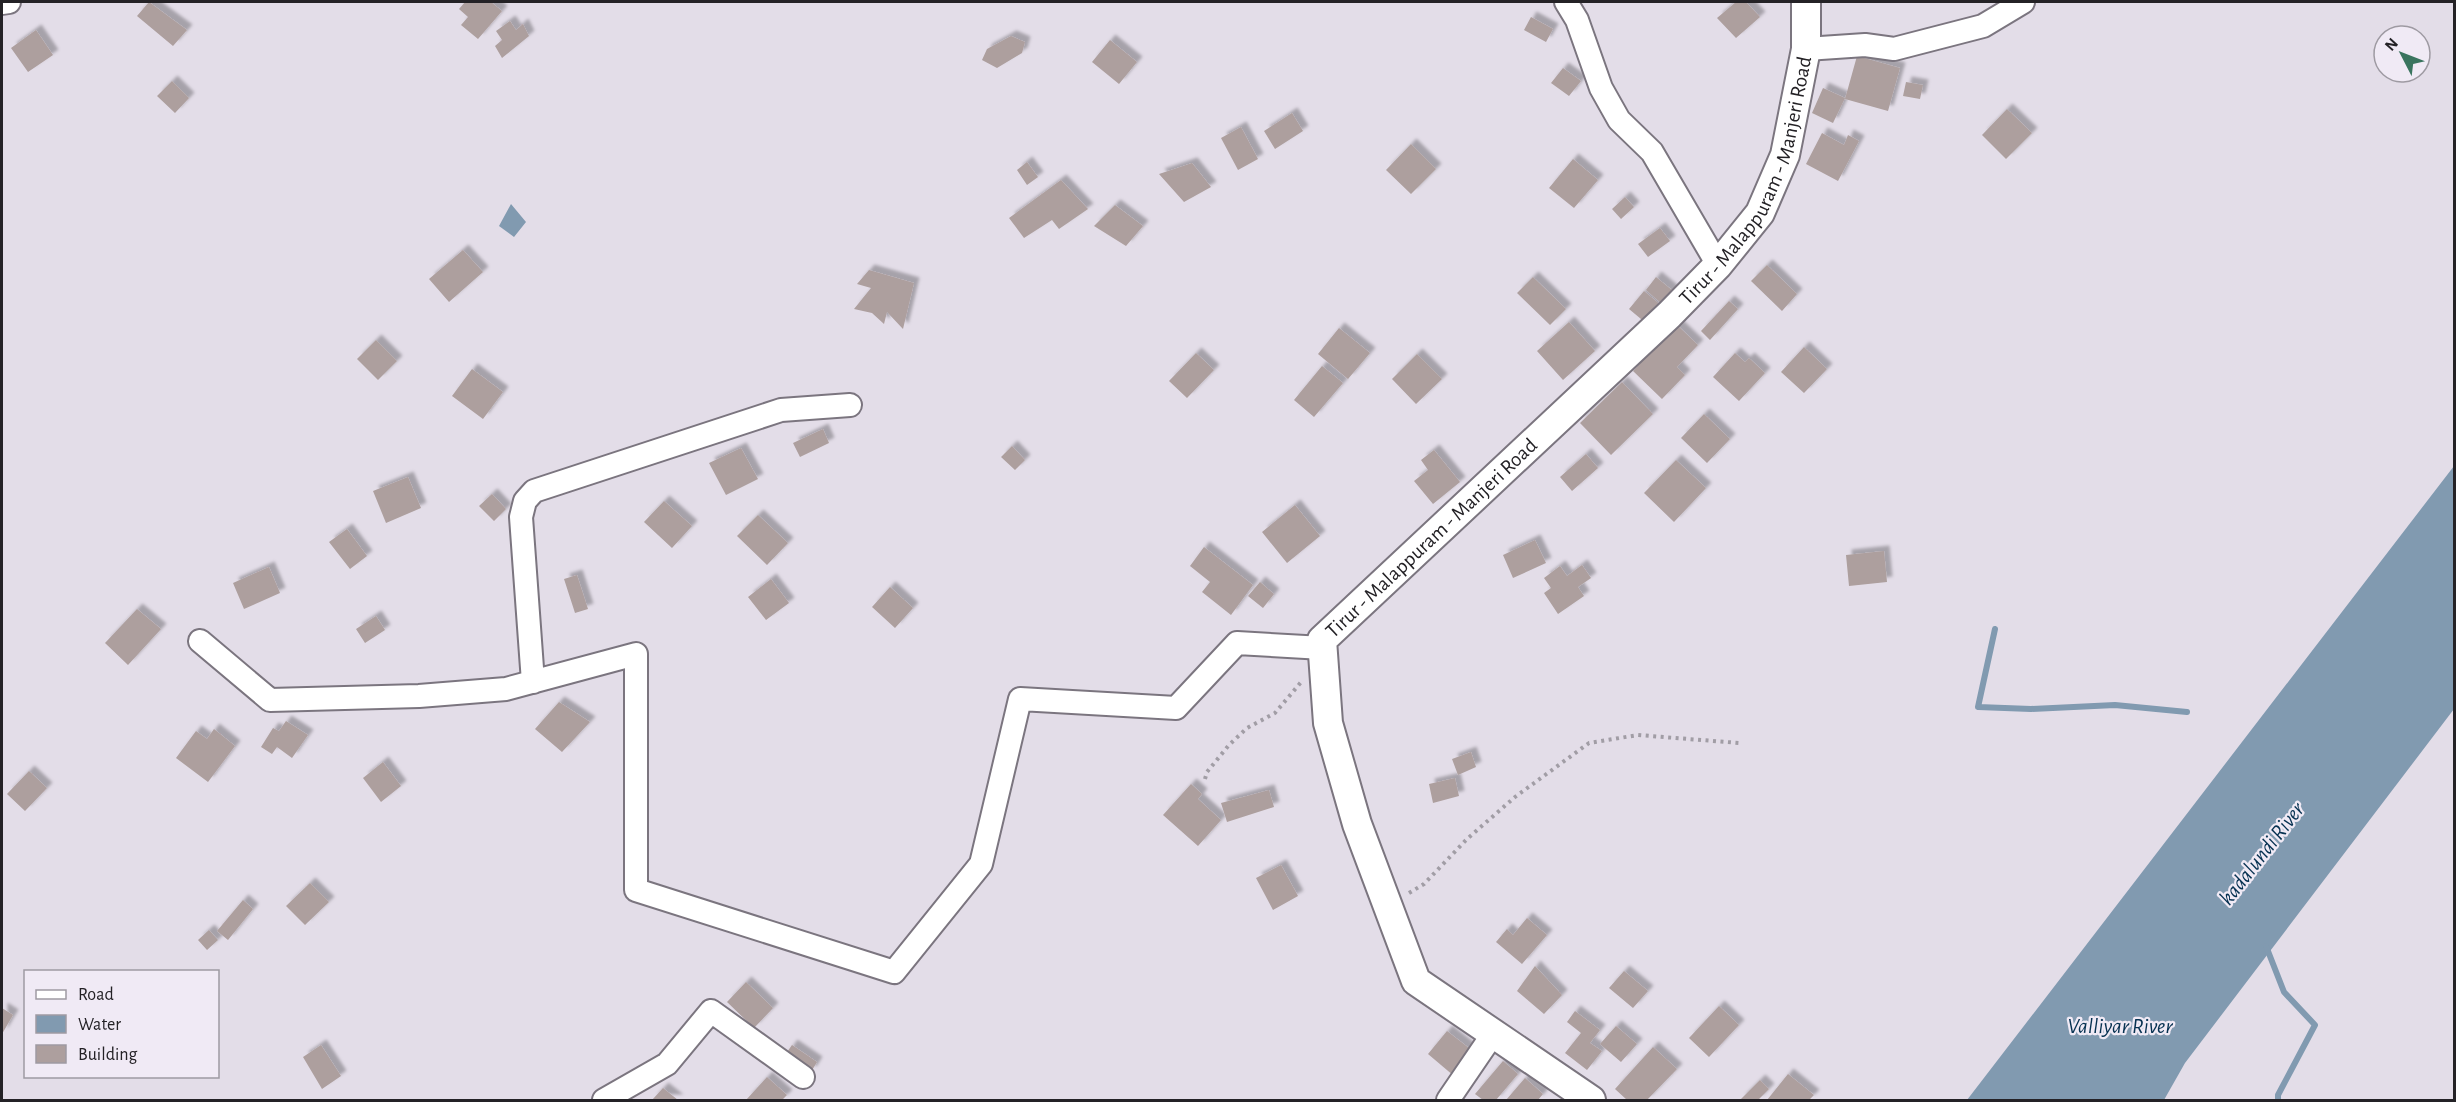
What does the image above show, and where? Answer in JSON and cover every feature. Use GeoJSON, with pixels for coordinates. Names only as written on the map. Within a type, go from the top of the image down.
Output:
{"type":"FeatureCollection","features":[{"type":"Feature","properties":{"kind":"main road","name":"Tirur - Malappuram - Manjeri Road"},"geometry":{"type":"LineString","coordinates":[[1591,1101],[1416,981],[1357,824],[1328,723],[1322,640],[1506,469],[1718,265],[1760,213],[1785,155],[1806,49],[1806,2]]}},
{"type":"Feature","properties":{"kind":"street"},"geometry":{"type":"LineString","coordinates":[[2,3],[9,2]]}},
{"type":"Feature","properties":{"kind":"street"},"geometry":{"type":"LineString","coordinates":[[1566,2],[1577,20],[1601,88],[1619,120],[1652,152],[1718,265]]}},
{"type":"Feature","properties":{"kind":"street"},"geometry":{"type":"LineString","coordinates":[[1806,49],[1865,45],[1894,49],[1983,26],[2023,2]]}},
{"type":"Feature","properties":{"kind":"street"},"geometry":{"type":"LineString","coordinates":[[533,682],[522,518],[525,501],[534,491],[781,410],[850,405]]}},
{"type":"Feature","properties":{"kind":"street"},"geometry":{"type":"LineString","coordinates":[[200,641],[270,699],[419,696],[506,689],[636,654],[636,890],[894,972],[981,864],[1020,699],[1176,708],[1237,643],[1323,648]]}},
{"type":"Feature","properties":{"kind":"street"},"geometry":{"type":"LineString","coordinates":[[604,1101],[667,1064],[711,1011],[803,1077]]}},
{"type":"Feature","properties":{"kind":"street"},"geometry":{"type":"LineString","coordinates":[[1448,1101],[1493,1034]]}},
{"type":"Feature","properties":{"kind":"path"},"geometry":{"type":"LineString","coordinates":[[1205,779],[1207,772],[1229,745],[1254,724],[1275,713],[1304,678]]}},
{"type":"Feature","properties":{"kind":"path"},"geometry":{"type":"LineString","coordinates":[[1388,906],[1424,884],[1467,839],[1515,797],[1589,744],[1638,735],[1739,743]]}},
{"type":"Feature","properties":{"kind":"water"},"geometry":{"type":"Polygon","coordinates":[[[511,204],[526,222],[514,237],[499,226],[511,204]]]}},
{"type":"Feature","properties":{"kind":"water","name":"Valliyar River"},"geometry":{"type":"Polygon","coordinates":[[[2454,466],[2454,709],[2185,1063],[2164,1100],[1967,1100],[2454,466]]]}},
{"type":"Feature","properties":{"kind":"building"},"geometry":{"type":"Polygon","coordinates":[[[149,2],[187,30],[173,46],[137,16],[149,2]]]}},
{"type":"Feature","properties":{"kind":"building"},"geometry":{"type":"Polygon","coordinates":[[[465,2],[491,2],[502,11],[478,39],[461,25],[468,17],[459,9],[465,2]]]}},
{"type":"Feature","properties":{"kind":"building"},"geometry":{"type":"Polygon","coordinates":[[[1736,2],[1746,2],[1760,17],[1736,38],[1717,18],[1736,2]]]}},
{"type":"Feature","properties":{"kind":"building"},"geometry":{"type":"Polygon","coordinates":[[[1531,17],[1553,29],[1546,42],[1524,30],[1531,17]]]}},
{"type":"Feature","properties":{"kind":"building"},"geometry":{"type":"Polygon","coordinates":[[[510,21],[516,30],[523,24],[529,36],[502,58],[495,46],[502,40],[496,31],[510,21]]]}},
{"type":"Feature","properties":{"kind":"building"},"geometry":{"type":"Polygon","coordinates":[[[36,30],[53,55],[28,72],[11,48],[36,30]]]}},
{"type":"Feature","properties":{"kind":"building"},"geometry":{"type":"Polygon","coordinates":[[[1011,36],[1025,42],[1022,53],[997,68],[982,60],[987,49],[1011,36]]]}},
{"type":"Feature","properties":{"kind":"building"},"geometry":{"type":"Polygon","coordinates":[[[1110,40],[1137,62],[1119,84],[1092,62],[1110,40]]]}},
{"type":"Feature","properties":{"kind":"building"},"geometry":{"type":"Polygon","coordinates":[[[1857,56],[1900,68],[1888,111],[1845,99],[1857,56]]]}},
{"type":"Feature","properties":{"kind":"building"},"geometry":{"type":"Polygon","coordinates":[[[1563,68],[1581,81],[1569,96],[1551,83],[1563,68]]]}},
{"type":"Feature","properties":{"kind":"building"},"geometry":{"type":"Polygon","coordinates":[[[172,81],[189,98],[175,113],[157,96],[172,81]]]}},
{"type":"Feature","properties":{"kind":"building"},"geometry":{"type":"Polygon","coordinates":[[[1906,82],[1923,85],[1920,99],[1903,96],[1906,82]]]}},
{"type":"Feature","properties":{"kind":"building"},"geometry":{"type":"Polygon","coordinates":[[[1823,88],[1845,98],[1833,123],[1812,113],[1823,88]]]}},
{"type":"Feature","properties":{"kind":"building"},"geometry":{"type":"Polygon","coordinates":[[[2007,109],[2032,133],[2006,159],[1982,135],[2007,109]]]}},
{"type":"Feature","properties":{"kind":"building"},"geometry":{"type":"Polygon","coordinates":[[[1292,113],[1303,131],[1275,149],[1264,131],[1292,113]]]}},
{"type":"Feature","properties":{"kind":"building"},"geometry":{"type":"Polygon","coordinates":[[[1241,127],[1258,159],[1238,170],[1221,138],[1241,127]]]}},
{"type":"Feature","properties":{"kind":"building"},"geometry":{"type":"Polygon","coordinates":[[[1822,133],[1844,145],[1848,135],[1859,141],[1838,181],[1806,164],[1822,133]]]}},
{"type":"Feature","properties":{"kind":"building"},"geometry":{"type":"Polygon","coordinates":[[[1411,144],[1436,169],[1411,194],[1386,170],[1411,144]]]}},
{"type":"Feature","properties":{"kind":"building"},"geometry":{"type":"Polygon","coordinates":[[[1573,159],[1598,180],[1574,208],[1549,188],[1573,159]]]}},
{"type":"Feature","properties":{"kind":"building"},"geometry":{"type":"Polygon","coordinates":[[[1027,162],[1038,177],[1027,185],[1017,170],[1027,162]]]}},
{"type":"Feature","properties":{"kind":"building"},"geometry":{"type":"Polygon","coordinates":[[[1192,163],[1211,187],[1184,202],[1159,174],[1192,163]]]}},
{"type":"Feature","properties":{"kind":"building"},"geometry":{"type":"Polygon","coordinates":[[[1061,180],[1088,209],[1059,229],[1052,220],[1024,238],[1009,218],[1061,180]]]}},
{"type":"Feature","properties":{"kind":"building"},"geometry":{"type":"Polygon","coordinates":[[[1625,197],[1634,207],[1621,219],[1612,209],[1625,197]]]}},
{"type":"Feature","properties":{"kind":"building"},"geometry":{"type":"Polygon","coordinates":[[[1115,205],[1143,226],[1126,246],[1094,226],[1115,205]]]}},
{"type":"Feature","properties":{"kind":"building"},"geometry":{"type":"Polygon","coordinates":[[[1660,228],[1670,241],[1648,257],[1638,244],[1660,228]]]}},
{"type":"Feature","properties":{"kind":"building"},"geometry":{"type":"Polygon","coordinates":[[[463,250],[483,272],[449,302],[429,279],[463,250]]]}},
{"type":"Feature","properties":{"kind":"building"},"geometry":{"type":"Polygon","coordinates":[[[1767,265],[1797,294],[1782,311],[1751,281],[1767,265]]]}},
{"type":"Feature","properties":{"kind":"building"},"geometry":{"type":"Polygon","coordinates":[[[869,270],[914,283],[903,329],[887,312],[884,324],[872,313],[854,309],[871,288],[857,284],[869,270]]]}},
{"type":"Feature","properties":{"kind":"building"},"geometry":{"type":"Polygon","coordinates":[[[1533,277],[1566,309],[1550,325],[1517,293],[1533,277]]]}},
{"type":"Feature","properties":{"kind":"building"},"geometry":{"type":"Polygon","coordinates":[[[1656,277],[1673,291],[1662,304],[1646,290],[1656,277]]]}},
{"type":"Feature","properties":{"kind":"building"},"geometry":{"type":"Polygon","coordinates":[[[1644,291],[1662,306],[1647,324],[1629,309],[1644,291]]]}},
{"type":"Feature","properties":{"kind":"building"},"geometry":{"type":"Polygon","coordinates":[[[1729,301],[1738,309],[1710,340],[1701,331],[1729,301]]]}},
{"type":"Feature","properties":{"kind":"building"},"geometry":{"type":"Polygon","coordinates":[[[1569,322],[1595,351],[1563,380],[1537,351],[1569,322]]]}},
{"type":"Feature","properties":{"kind":"building"},"geometry":{"type":"Polygon","coordinates":[[[1676,324],[1698,345],[1677,367],[1685,375],[1662,399],[1633,371],[1676,324]]]}},
{"type":"Feature","properties":{"kind":"building"},"geometry":{"type":"Polygon","coordinates":[[[1339,328],[1370,353],[1348,379],[1318,354],[1339,328]]]}},
{"type":"Feature","properties":{"kind":"building"},"geometry":{"type":"Polygon","coordinates":[[[376,340],[397,361],[378,380],[357,359],[376,340]]]}},
{"type":"Feature","properties":{"kind":"building"},"geometry":{"type":"Polygon","coordinates":[[[1804,347],[1827,369],[1804,393],[1781,372],[1804,347]]]}},
{"type":"Feature","properties":{"kind":"building"},"geometry":{"type":"Polygon","coordinates":[[[1196,353],[1214,370],[1187,398],[1169,381],[1196,353]]]}},
{"type":"Feature","properties":{"kind":"building"},"geometry":{"type":"Polygon","coordinates":[[[1735,353],[1745,362],[1749,358],[1765,373],[1739,401],[1713,377],[1735,353]]]}},
{"type":"Feature","properties":{"kind":"building"},"geometry":{"type":"Polygon","coordinates":[[[1417,354],[1442,379],[1416,404],[1392,379],[1417,354]]]}},
{"type":"Feature","properties":{"kind":"building"},"geometry":{"type":"Polygon","coordinates":[[[1322,366],[1343,383],[1314,417],[1294,400],[1322,366]]]}},
{"type":"Feature","properties":{"kind":"building"},"geometry":{"type":"Polygon","coordinates":[[[472,369],[503,392],[483,419],[452,396],[472,369]]]}},
{"type":"Feature","properties":{"kind":"building"},"geometry":{"type":"Polygon","coordinates":[[[1622,382],[1653,414],[1611,455],[1580,423],[1622,382]]]}},
{"type":"Feature","properties":{"kind":"building"},"geometry":{"type":"Polygon","coordinates":[[[1704,414],[1730,439],[1707,463],[1681,438],[1704,414]]]}},
{"type":"Feature","properties":{"kind":"building"},"geometry":{"type":"Polygon","coordinates":[[[823,429],[829,443],[800,457],[793,443],[823,429]]]}},
{"type":"Feature","properties":{"kind":"building"},"geometry":{"type":"Polygon","coordinates":[[[1012,446],[1025,460],[1015,470],[1001,457],[1012,446]]]}},
{"type":"Feature","properties":{"kind":"building"},"geometry":{"type":"Polygon","coordinates":[[[741,448],[758,479],[726,495],[709,463],[741,448]]]}},
{"type":"Feature","properties":{"kind":"building"},"geometry":{"type":"Polygon","coordinates":[[[1434,450],[1460,482],[1433,504],[1414,481],[1428,470],[1421,460],[1434,450]]]}},
{"type":"Feature","properties":{"kind":"building"},"geometry":{"type":"Polygon","coordinates":[[[1586,454],[1598,468],[1572,491],[1560,477],[1586,454]]]}},
{"type":"Feature","properties":{"kind":"building"},"geometry":{"type":"Polygon","coordinates":[[[1676,460],[1706,488],[1674,522],[1644,493],[1676,460]]]}},
{"type":"Feature","properties":{"kind":"building"},"geometry":{"type":"Polygon","coordinates":[[[408,477],[421,508],[386,523],[373,491],[408,477]]]}},
{"type":"Feature","properties":{"kind":"building"},"geometry":{"type":"Polygon","coordinates":[[[492,494],[506,509],[494,521],[479,506],[492,494]]]}},
{"type":"Feature","properties":{"kind":"building"},"geometry":{"type":"Polygon","coordinates":[[[664,501],[692,526],[672,548],[644,522],[664,501]]]}},
{"type":"Feature","properties":{"kind":"building"},"geometry":{"type":"Polygon","coordinates":[[[1295,505],[1320,536],[1287,563],[1262,532],[1295,505]]]}},
{"type":"Feature","properties":{"kind":"building"},"geometry":{"type":"Polygon","coordinates":[[[758,515],[788,543],[767,565],[737,536],[758,515]]]}},
{"type":"Feature","properties":{"kind":"building"},"geometry":{"type":"Polygon","coordinates":[[[347,529],[367,556],[350,569],[329,542],[347,529]]]}},
{"type":"Feature","properties":{"kind":"building"},"geometry":{"type":"Polygon","coordinates":[[[1535,540],[1546,563],[1513,578],[1503,555],[1535,540]]]}},
{"type":"Feature","properties":{"kind":"building"},"geometry":{"type":"Polygon","coordinates":[[[1204,547],[1253,585],[1231,615],[1202,592],[1210,582],[1190,566],[1204,547]]]}},
{"type":"Feature","properties":{"kind":"building"},"geometry":{"type":"Polygon","coordinates":[[[1884,551],[1887,582],[1849,586],[1846,555],[1884,551]]]}},
{"type":"Feature","properties":{"kind":"building"},"geometry":{"type":"Polygon","coordinates":[[[1582,565],[1591,578],[1578,587],[1584,596],[1558,614],[1544,593],[1551,588],[1544,578],[1560,566],[1567,576],[1582,565]]]}},
{"type":"Feature","properties":{"kind":"building"},"geometry":{"type":"Polygon","coordinates":[[[269,567],[280,593],[244,609],[233,583],[269,567]]]}},
{"type":"Feature","properties":{"kind":"building"},"geometry":{"type":"Polygon","coordinates":[[[577,575],[588,609],[575,613],[564,579],[577,575]]]}},
{"type":"Feature","properties":{"kind":"building"},"geometry":{"type":"Polygon","coordinates":[[[771,579],[789,603],[766,620],[748,597],[771,579]]]}},
{"type":"Feature","properties":{"kind":"building"},"geometry":{"type":"Polygon","coordinates":[[[1260,582],[1274,594],[1263,608],[1248,596],[1260,582]]]}},
{"type":"Feature","properties":{"kind":"building"},"geometry":{"type":"Polygon","coordinates":[[[890,587],[913,608],[895,628],[872,607],[890,587]]]}},
{"type":"Feature","properties":{"kind":"building"},"geometry":{"type":"Polygon","coordinates":[[[137,609],[161,629],[128,665],[105,643],[137,609]]]}},
{"type":"Feature","properties":{"kind":"building"},"geometry":{"type":"Polygon","coordinates":[[[376,616],[385,630],[365,643],[356,629],[376,616]]]}},
{"type":"Feature","properties":{"kind":"building"},"geometry":{"type":"Polygon","coordinates":[[[559,702],[590,722],[562,752],[535,729],[559,702]]]}},
{"type":"Feature","properties":{"kind":"building"},"geometry":{"type":"Polygon","coordinates":[[[286,721],[308,735],[292,758],[277,747],[272,754],[261,747],[273,728],[279,731],[286,721]]]}},
{"type":"Feature","properties":{"kind":"building"},"geometry":{"type":"Polygon","coordinates":[[[214,729],[235,746],[208,782],[176,758],[196,731],[207,739],[214,729]]]}},
{"type":"Feature","properties":{"kind":"building"},"geometry":{"type":"Polygon","coordinates":[[[1471,752],[1476,767],[1458,775],[1452,759],[1471,752]]]}},
{"type":"Feature","properties":{"kind":"building"},"geometry":{"type":"Polygon","coordinates":[[[383,762],[401,786],[381,802],[363,778],[383,762]]]}},
{"type":"Feature","properties":{"kind":"building"},"geometry":{"type":"Polygon","coordinates":[[[29,771],[47,788],[25,811],[7,794],[29,771]]]}},
{"type":"Feature","properties":{"kind":"building"},"geometry":{"type":"Polygon","coordinates":[[[1455,778],[1459,796],[1433,803],[1429,784],[1455,778]]]}},
{"type":"Feature","properties":{"kind":"building"},"geometry":{"type":"Polygon","coordinates":[[[1191,784],[1202,794],[1198,799],[1221,820],[1198,846],[1163,815],[1191,784]]]}},
{"type":"Feature","properties":{"kind":"building"},"geometry":{"type":"Polygon","coordinates":[[[1269,790],[1274,807],[1227,822],[1221,803],[1269,790]]]}},
{"type":"Feature","properties":{"kind":"building"},"geometry":{"type":"Polygon","coordinates":[[[1281,865],[1298,896],[1273,910],[1256,878],[1281,865]]]}},
{"type":"Feature","properties":{"kind":"building"},"geometry":{"type":"Polygon","coordinates":[[[310,883],[329,902],[305,925],[286,906],[310,883]]]}},
{"type":"Feature","properties":{"kind":"building"},"geometry":{"type":"Polygon","coordinates":[[[243,900],[253,909],[228,940],[217,931],[243,900]]]}},
{"type":"Feature","properties":{"kind":"building"},"geometry":{"type":"Polygon","coordinates":[[[1527,918],[1547,935],[1522,964],[1496,942],[1507,929],[1513,935],[1527,918]]]}},
{"type":"Feature","properties":{"kind":"building"},"geometry":{"type":"Polygon","coordinates":[[[209,930],[218,940],[207,950],[198,940],[209,930]]]}},
{"type":"Feature","properties":{"kind":"building"},"geometry":{"type":"Polygon","coordinates":[[[1535,966],[1562,995],[1544,1014],[1517,991],[1535,966]]]}},
{"type":"Feature","properties":{"kind":"building"},"geometry":{"type":"Polygon","coordinates":[[[1624,971],[1648,991],[1633,1008],[1609,988],[1624,971]]]}},
{"type":"Feature","properties":{"kind":"building"},"geometry":{"type":"Polygon","coordinates":[[[746,982],[773,1008],[754,1028],[727,1002],[746,982]]]}},
{"type":"Feature","properties":{"kind":"building"},"geometry":{"type":"Polygon","coordinates":[[[1719,1006],[1739,1025],[1709,1057],[1689,1038],[1719,1006]]]}},
{"type":"Feature","properties":{"kind":"building"},"geometry":{"type":"Polygon","coordinates":[[[2,1008],[13,1015],[2,1034],[2,1008]]]}},
{"type":"Feature","properties":{"kind":"building"},"geometry":{"type":"Polygon","coordinates":[[[1575,1011],[1600,1030],[1590,1043],[1602,1051],[1587,1070],[1565,1053],[1581,1033],[1567,1022],[1575,1011]]]}},
{"type":"Feature","properties":{"kind":"building"},"geometry":{"type":"Polygon","coordinates":[[[1616,1026],[1637,1044],[1621,1062],[1600,1044],[1616,1026]]]}},
{"type":"Feature","properties":{"kind":"building"},"geometry":{"type":"Polygon","coordinates":[[[1447,1031],[1474,1052],[1454,1076],[1428,1054],[1447,1031]]]}},
{"type":"Feature","properties":{"kind":"building"},"geometry":{"type":"Polygon","coordinates":[[[321,1045],[341,1076],[322,1089],[303,1057],[321,1045]]]}},
{"type":"Feature","properties":{"kind":"building"},"geometry":{"type":"Polygon","coordinates":[[[792,1045],[817,1062],[811,1072],[785,1055],[792,1045]]]}},
{"type":"Feature","properties":{"kind":"building"},"geometry":{"type":"Polygon","coordinates":[[[1653,1047],[1677,1069],[1647,1100],[1627,1100],[1615,1089],[1653,1047]]]}},
{"type":"Feature","properties":{"kind":"building"},"geometry":{"type":"Polygon","coordinates":[[[1503,1061],[1518,1074],[1496,1100],[1483,1100],[1475,1094],[1503,1061]]]}},
{"type":"Feature","properties":{"kind":"building"},"geometry":{"type":"Polygon","coordinates":[[[1788,1074],[1814,1095],[1809,1100],[1767,1100],[1788,1074]]]}},
{"type":"Feature","properties":{"kind":"building"},"geometry":{"type":"Polygon","coordinates":[[[767,1077],[787,1095],[782,1100],[746,1100],[767,1077]]]}},
{"type":"Feature","properties":{"kind":"building"},"geometry":{"type":"Polygon","coordinates":[[[1525,1078],[1543,1094],[1538,1100],[1506,1100],[1525,1078]]]}},
{"type":"Feature","properties":{"kind":"building"},"geometry":{"type":"Polygon","coordinates":[[[1760,1080],[1769,1089],[1758,1100],[1740,1100],[1760,1080]]]}},
{"type":"Feature","properties":{"kind":"building"},"geometry":{"type":"Polygon","coordinates":[[[663,1088],[678,1100],[652,1100],[663,1088]]]}},
{"type":"Feature","properties":{"kind":"waterway"},"geometry":{"type":"LineString","coordinates":[[1995,629],[1978,707],[2031,709],[2115,705],[2187,712]]}},
{"type":"Feature","properties":{"kind":"waterway"},"geometry":{"type":"LineString","coordinates":[[2266,946],[2284,992],[2315,1025],[2278,1095],[2278,1100]]}},
{"type":"Feature","properties":{"kind":"water label","name":"kadalundi River"},"geometry":{"type":"Point","coordinates":[2261,853]}}]}
